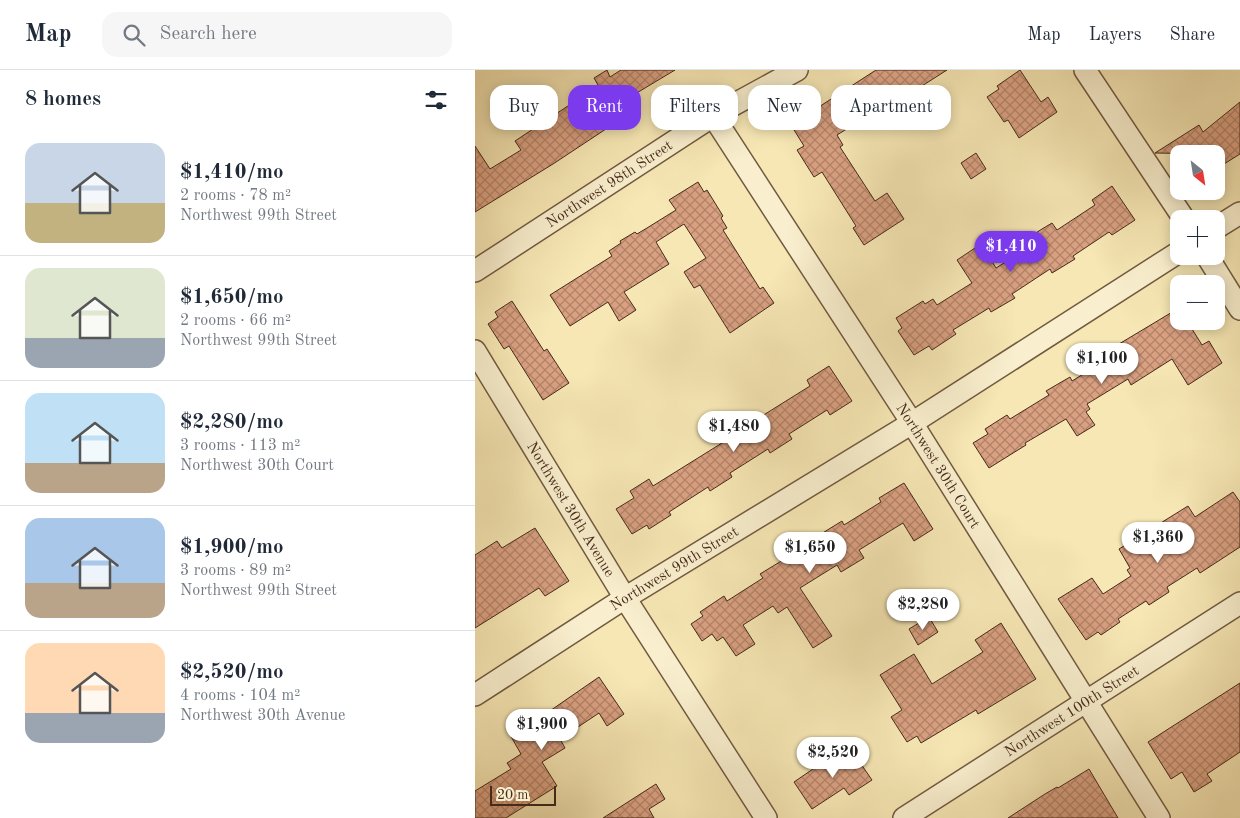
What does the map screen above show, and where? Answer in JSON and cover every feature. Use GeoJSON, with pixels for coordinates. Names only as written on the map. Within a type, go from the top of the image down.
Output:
{"type":"FeatureCollection","features":[{"type":"Feature","properties":{"kind":"street","name":"Northwest 98th Street"},"geometry":{"type":"LineString","coordinates":[[738,102],[797,70]]}},
{"type":"Feature","properties":{"kind":"street"},"geometry":{"type":"LineString","coordinates":[[1085,70],[1177,210]]}},
{"type":"Feature","properties":{"kind":"street","name":"Northwest 98th Street"},"geometry":{"type":"LineString","coordinates":[[475,271],[692,130]]}},
{"type":"Feature","properties":{"kind":"street","name":"Northwest 30th Court"},"geometry":{"type":"LineString","coordinates":[[722,130],[912,423],[1159,818]]}},
{"type":"Feature","properties":{"kind":"street"},"geometry":{"type":"LineString","coordinates":[[1225,222],[1240,212]]}},
{"type":"Feature","properties":{"kind":"street","name":"Northwest 99th Street"},"geometry":{"type":"LineString","coordinates":[[475,694],[625,598],[912,423],[1170,258]]}},
{"type":"Feature","properties":{"kind":"street"},"geometry":{"type":"LineString","coordinates":[[1213,265],[1240,309]]}},
{"type":"Feature","properties":{"kind":"street","name":"Northwest 30th Avenue"},"geometry":{"type":"LineString","coordinates":[[475,351],[625,598],[766,818]]}},
{"type":"Feature","properties":{"kind":"street","name":"Northwest 100th Street"},"geometry":{"type":"LineString","coordinates":[[904,818],[1240,603]]}},
{"type":"Feature","properties":{"kind":"building"},"geometry":{"type":"Polygon","coordinates":[[[607,70],[610,77],[621,70],[675,70],[641,90],[641,85],[598,85],[594,78],[607,70]]]}},
{"type":"Feature","properties":{"kind":"building"},"geometry":{"type":"Polygon","coordinates":[[[876,70],[947,70],[923,85],[853,85],[876,70]]]}},
{"type":"Feature","properties":{"kind":"building"},"geometry":{"type":"Polygon","coordinates":[[[1020,70],[1041,102],[1048,97],[1057,112],[1019,138],[1008,120],[1004,122],[987,97],[999,89],[997,86],[1020,70]]]}},
{"type":"Feature","properties":{"kind":"building"},"geometry":{"type":"Polygon","coordinates":[[[831,99],[831,130],[845,130],[837,135],[843,145],[840,147],[875,201],[887,193],[904,219],[864,245],[853,228],[856,226],[822,172],[814,177],[797,150],[804,146],[794,130],[821,130],[821,106],[831,99]]]}},
{"type":"Feature","properties":{"kind":"building"},"geometry":{"type":"Polygon","coordinates":[[[1240,102],[1240,154],[1225,163],[1225,145],[1170,145],[1170,153],[1155,153],[1199,125],[1203,132],[1240,102]]]}},
{"type":"Feature","properties":{"kind":"building"},"geometry":{"type":"Polygon","coordinates":[[[568,106],[568,130],[604,130],[475,212],[475,146],[490,169],[521,150],[515,141],[532,130],[558,130],[558,113],[568,106]]]}},
{"type":"Feature","properties":{"kind":"building"},"geometry":{"type":"Polygon","coordinates":[[[976,153],[986,169],[971,179],[961,163],[976,153]]]}},
{"type":"Feature","properties":{"kind":"building"},"geometry":{"type":"Polygon","coordinates":[[[698,182],[704,192],[707,190],[723,216],[721,218],[727,228],[723,230],[760,289],[763,287],[774,303],[730,333],[700,285],[694,288],[684,272],[706,258],[684,224],[656,242],[669,264],[624,292],[636,310],[619,321],[608,302],[570,326],[550,295],[612,256],[609,251],[621,243],[620,241],[635,232],[637,234],[676,210],[669,200],[698,182]]]}},
{"type":"Feature","properties":{"kind":"building"},"geometry":{"type":"Polygon","coordinates":[[[1112,186],[1135,220],[1112,235],[1109,232],[1073,256],[1075,259],[1052,273],[1050,269],[1012,294],[1015,298],[991,312],[989,308],[953,330],[956,334],[932,350],[929,346],[914,355],[898,331],[902,328],[896,318],[923,301],[925,304],[933,299],[937,305],[972,283],[957,260],[981,244],[996,268],[1036,243],[1031,236],[1052,223],[1057,230],[1095,205],[1092,200],[1112,186]]]}},
{"type":"Feature","properties":{"kind":"building"},"geometry":{"type":"Polygon","coordinates":[[[512,301],[544,351],[547,349],[569,383],[543,400],[509,346],[504,349],[488,324],[498,317],[495,312],[512,301]]]}},
{"type":"Feature","properties":{"kind":"building"},"geometry":{"type":"Polygon","coordinates":[[[1170,313],[1170,330],[1193,330],[1202,345],[1209,341],[1222,363],[1188,385],[1172,359],[1131,385],[1128,379],[1087,404],[1090,409],[1086,412],[1095,425],[1077,436],[1066,419],[1025,443],[1026,445],[989,468],[973,443],[988,434],[985,429],[1007,415],[1010,419],[1049,395],[1046,391],[1070,377],[1072,381],[1113,356],[1109,350],[1170,313]]]}},
{"type":"Feature","properties":{"kind":"building"},"geometry":{"type":"Polygon","coordinates":[[[829,366],[852,401],[830,415],[827,410],[789,434],[792,439],[770,453],[768,449],[730,473],[732,477],[710,491],[708,487],[669,512],[671,515],[649,529],[647,525],[632,534],[616,509],[634,498],[630,491],[649,479],[653,486],[714,448],[810,386],[807,380],[829,366]]]}},
{"type":"Feature","properties":{"kind":"building"},"geometry":{"type":"Polygon","coordinates":[[[904,483],[933,529],[914,541],[903,523],[859,550],[864,558],[841,572],[837,565],[800,588],[832,636],[813,648],[787,607],[778,613],[773,606],[743,625],[755,644],[736,656],[723,637],[717,641],[712,634],[702,641],[691,624],[703,616],[700,612],[724,596],[727,601],[763,578],[760,574],[783,560],[785,563],[823,539],[821,534],[842,521],[844,525],[881,502],[879,498],[904,483]]]}},
{"type":"Feature","properties":{"kind":"building"},"geometry":{"type":"Polygon","coordinates":[[[1233,492],[1240,502],[1240,547],[1200,573],[1197,568],[1167,587],[1169,592],[1149,605],[1146,601],[1118,619],[1120,622],[1101,635],[1098,632],[1086,640],[1058,599],[1092,578],[1103,594],[1131,576],[1127,570],[1130,568],[1119,549],[1188,506],[1195,517],[1233,492]]]}},
{"type":"Feature","properties":{"kind":"building"},"geometry":{"type":"Polygon","coordinates":[[[535,528],[569,581],[545,596],[539,588],[475,628],[475,555],[497,541],[502,548],[535,528]]]}},
{"type":"Feature","properties":{"kind":"building"},"geometry":{"type":"Polygon","coordinates":[[[929,617],[938,632],[918,645],[909,629],[929,617]]]}},
{"type":"Feature","properties":{"kind":"building"},"geometry":{"type":"Polygon","coordinates":[[[1001,623],[1036,679],[978,714],[976,710],[921,743],[917,736],[907,742],[891,717],[902,710],[880,675],[914,654],[932,684],[983,652],[975,640],[1001,623]]]}},
{"type":"Feature","properties":{"kind":"building"},"geometry":{"type":"Polygon","coordinates":[[[599,677],[624,714],[607,726],[599,713],[560,739],[565,748],[542,762],[557,786],[506,818],[475,818],[475,791],[511,769],[507,763],[521,754],[509,733],[543,713],[544,715],[599,677]]]}},
{"type":"Feature","properties":{"kind":"building"},"geometry":{"type":"Polygon","coordinates":[[[1240,683],[1240,752],[1207,774],[1212,781],[1194,792],[1182,772],[1171,779],[1148,742],[1240,683]]]}},
{"type":"Feature","properties":{"kind":"building"},"geometry":{"type":"Polygon","coordinates":[[[852,751],[872,780],[849,795],[844,788],[812,809],[794,782],[832,756],[835,762],[852,751]]]}},
{"type":"Feature","properties":{"kind":"building"},"geometry":{"type":"Polygon","coordinates":[[[1089,769],[1118,818],[1008,818],[1045,794],[1089,769]]]}},
{"type":"Feature","properties":{"kind":"building"},"geometry":{"type":"Polygon","coordinates":[[[656,784],[665,799],[649,809],[654,818],[603,818],[656,784]]]}}]}
